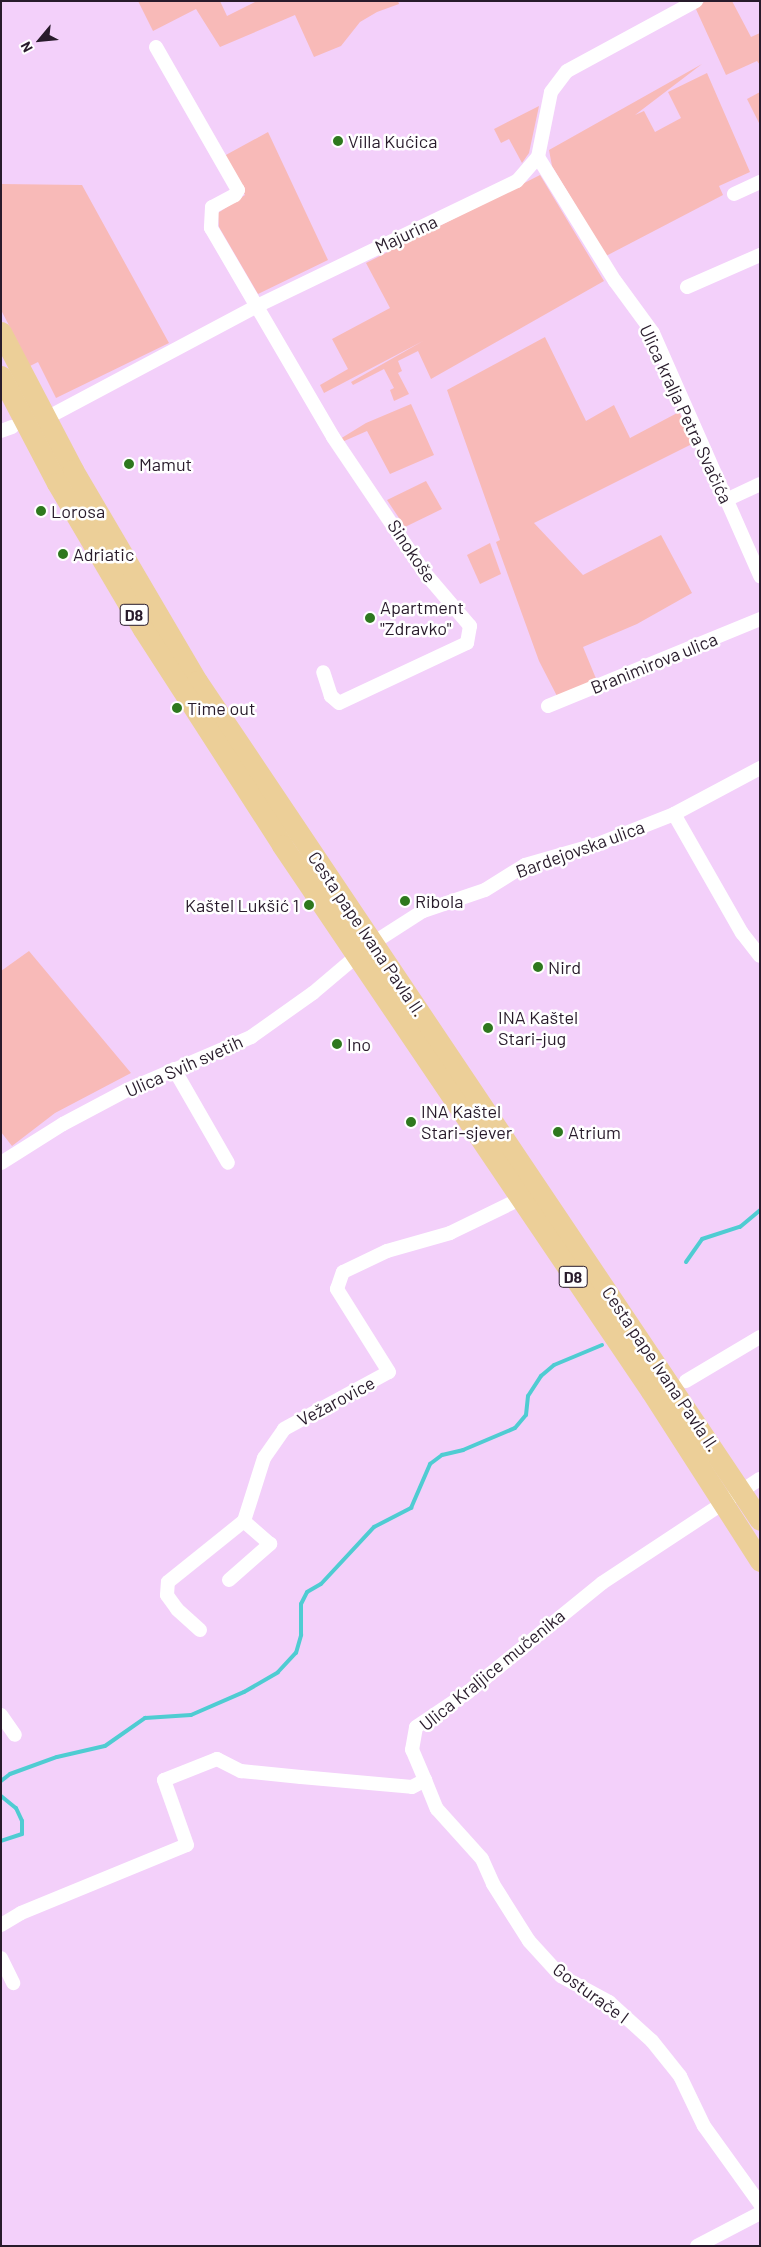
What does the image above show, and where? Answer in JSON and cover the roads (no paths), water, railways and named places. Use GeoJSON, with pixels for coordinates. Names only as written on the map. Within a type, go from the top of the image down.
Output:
{"type":"FeatureCollection","features":[{"type":"Feature","properties":{"kind":"main road","name":"Cesta pape Ivana Pavla II."},"geometry":{"type":"LineString","coordinates":[[1,332],[73,470],[197,681],[520,1199],[651,1391],[760,1561]]}},
{"type":"Feature","properties":{"kind":"main road","name":"Cesta pape Ivana Pavla II."},"geometry":{"type":"LineString","coordinates":[[1,376],[57,483],[143,629],[282,845],[365,949],[760,1520]]}},
{"type":"Feature","properties":{"kind":"street","name":"Majurina"},"geometry":{"type":"LineString","coordinates":[[56,413],[257,306],[517,181],[538,157],[551,92],[567,71],[696,1]]}},
{"type":"Feature","properties":{"kind":"street"},"geometry":{"type":"LineString","coordinates":[[156,47],[238,190],[235,195],[212,207],[211,228],[257,306]]}},
{"type":"Feature","properties":{"kind":"street","name":"Ulica kralja Petra Svačića"},"geometry":{"type":"LineString","coordinates":[[538,157],[615,281],[653,333],[760,576]]}},
{"type":"Feature","properties":{"kind":"street"},"geometry":{"type":"LineString","coordinates":[[734,194],[760,182]]}},
{"type":"Feature","properties":{"kind":"street"},"geometry":{"type":"LineString","coordinates":[[687,287],[760,255]]}},
{"type":"Feature","properties":{"kind":"street","name":"Sinokoše"},"geometry":{"type":"LineString","coordinates":[[257,306],[333,437],[424,572],[470,626],[466,643],[339,703],[331,696],[322,672]]}},
{"type":"Feature","properties":{"kind":"street"},"geometry":{"type":"LineString","coordinates":[[726,500],[760,484]]}},
{"type":"Feature","properties":{"kind":"street","name":"Branimirova ulica"},"geometry":{"type":"LineString","coordinates":[[548,706],[760,619]]}},
{"type":"Feature","properties":{"kind":"street","name":"Bardejovska ulica"},"geometry":{"type":"LineString","coordinates":[[365,949],[423,911],[485,890],[525,865],[598,844],[674,814],[760,768]]}},
{"type":"Feature","properties":{"kind":"street"},"geometry":{"type":"LineString","coordinates":[[674,814],[742,933],[760,956]]}},
{"type":"Feature","properties":{"kind":"street","name":"Ulica Svih svetih"},"geometry":{"type":"LineString","coordinates":[[1,1164],[63,1124],[174,1069],[251,1037],[313,993],[365,949]]}},
{"type":"Feature","properties":{"kind":"street"},"geometry":{"type":"LineString","coordinates":[[174,1069],[228,1163]]}},
{"type":"Feature","properties":{"kind":"street","name":"Vežarovice"},"geometry":{"type":"LineString","coordinates":[[244,1521],[264,1458],[284,1429],[389,1372],[337,1289],[343,1272],[387,1251],[450,1233],[520,1199]]}},
{"type":"Feature","properties":{"kind":"street"},"geometry":{"type":"LineString","coordinates":[[686,1381],[760,1336]]}},
{"type":"Feature","properties":{"kind":"street","name":"Ulica Kraljice mučenika"},"geometry":{"type":"LineString","coordinates":[[425,1780],[412,1750],[416,1727],[468,1692],[602,1583],[688,1524],[760,1478]]}},
{"type":"Feature","properties":{"kind":"street"},"geometry":{"type":"LineString","coordinates":[[200,1630],[177,1609],[167,1595],[168,1582],[244,1521],[270,1544],[229,1580]]}},
{"type":"Feature","properties":{"kind":"street"},"geometry":{"type":"LineString","coordinates":[[1,1715],[15,1735]]}},
{"type":"Feature","properties":{"kind":"street"},"geometry":{"type":"LineString","coordinates":[[1,1925],[22,1913],[187,1845],[164,1780],[217,1759],[241,1771],[284,1776],[412,1787],[425,1780]]}},
{"type":"Feature","properties":{"kind":"street","name":"Gosturače I"},"geometry":{"type":"LineString","coordinates":[[425,1780],[437,1808],[482,1859],[493,1884],[529,1941],[560,1976],[609,2002],[652,2042],[680,2076],[704,2126],[760,2204]]}},
{"type":"Feature","properties":{"kind":"street"},"geometry":{"type":"LineString","coordinates":[[1,1958],[12,1983]]}},
{"type":"Feature","properties":{"kind":"street"},"geometry":{"type":"LineString","coordinates":[[697,2246],[760,2213]]}},
{"type":"Feature","properties":{"kind":"waterway"},"geometry":{"type":"LineString","coordinates":[[686,1262],[702,1239],[740,1227],[760,1210]]}},
{"type":"Feature","properties":{"kind":"waterway"},"geometry":{"type":"LineString","coordinates":[[1,1781],[10,1774],[57,1757],[105,1746],[145,1718],[191,1715],[244,1692],[278,1672],[296,1653],[301,1635],[301,1604],[307,1592],[321,1584],[374,1527],[411,1508],[430,1464],[442,1455],[463,1450],[515,1428],[526,1415],[528,1396],[541,1376],[554,1365],[602,1345]]}},
{"type":"Feature","properties":{"kind":"waterway"},"geometry":{"type":"LineString","coordinates":[[1,1796],[16,1808],[22,1821],[22,1834],[1,1841]]}},
{"type":"Feature","properties":{"kind":"place","name":"Villa Kućica"},"geometry":{"type":"Point","coordinates":[338,141]}},
{"type":"Feature","properties":{"kind":"place","name":"Mamut"},"geometry":{"type":"Point","coordinates":[129,464]}},
{"type":"Feature","properties":{"kind":"place","name":"Lorosa"},"geometry":{"type":"Point","coordinates":[41,511]}},
{"type":"Feature","properties":{"kind":"place","name":"Adriatic"},"geometry":{"type":"Point","coordinates":[63,554]}},
{"type":"Feature","properties":{"kind":"place","name":"Apartment \"Zdravko\""},"geometry":{"type":"Point","coordinates":[370,618]}},
{"type":"Feature","properties":{"kind":"place","name":"Time out"},"geometry":{"type":"Point","coordinates":[177,708]}},
{"type":"Feature","properties":{"kind":"place","name":"Ribola"},"geometry":{"type":"Point","coordinates":[405,901]}},
{"type":"Feature","properties":{"kind":"place","name":"Kaštel Lukšić 1"},"geometry":{"type":"Point","coordinates":[309,905]}},
{"type":"Feature","properties":{"kind":"place","name":"Nird"},"geometry":{"type":"Point","coordinates":[538,967]}},
{"type":"Feature","properties":{"kind":"place","name":"INA Kaštel Stari-jug"},"geometry":{"type":"Point","coordinates":[488,1028]}},
{"type":"Feature","properties":{"kind":"place","name":"Ino"},"geometry":{"type":"Point","coordinates":[337,1044]}},
{"type":"Feature","properties":{"kind":"place","name":"INA Kaštel Stari-sjever"},"geometry":{"type":"Point","coordinates":[411,1122]}},
{"type":"Feature","properties":{"kind":"place","name":"Atrium"},"geometry":{"type":"Point","coordinates":[558,1132]}}]}
